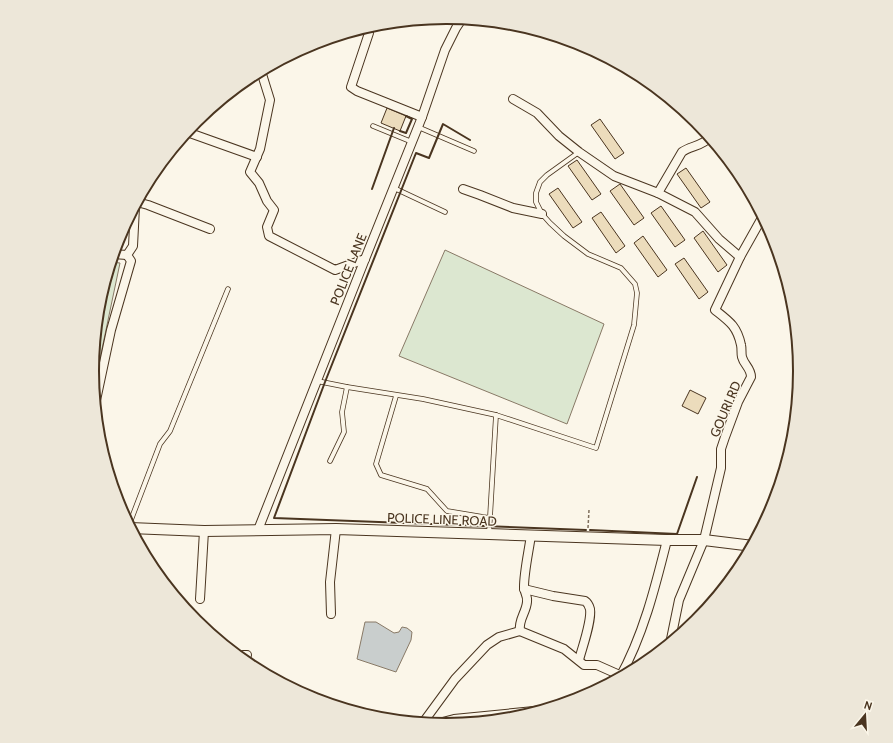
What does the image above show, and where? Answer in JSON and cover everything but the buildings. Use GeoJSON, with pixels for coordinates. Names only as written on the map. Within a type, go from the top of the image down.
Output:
{"type":"FeatureCollection","features":[{"type":"Feature","properties":{"kind":"street","name":"POLICE LANE"},"geometry":{"type":"LineString","coordinates":[[258,530],[316,380],[422,117],[445,50],[458,25]]}},
{"type":"Feature","properties":{"kind":"street"},"geometry":{"type":"LineString","coordinates":[[369,33],[351,87],[356,91],[422,117]]}},
{"type":"Feature","properties":{"kind":"street"},"geometry":{"type":"LineString","coordinates":[[263,77],[270,100],[260,149],[250,172],[259,183],[267,202],[274,210],[267,226],[269,236],[334,270],[365,259]]}},
{"type":"Feature","properties":{"kind":"street"},"geometry":{"type":"LineString","coordinates":[[513,99],[537,113],[559,136],[614,176],[658,193],[695,212],[719,239],[740,257]]}},
{"type":"Feature","properties":{"kind":"street"},"geometry":{"type":"LineString","coordinates":[[193,134],[257,157]]}},
{"type":"Feature","properties":{"kind":"street"},"geometry":{"type":"LineString","coordinates":[[658,193],[682,152],[687,148],[706,140]]}},
{"type":"Feature","properties":{"kind":"street"},"geometry":{"type":"LineString","coordinates":[[462,190],[480,195],[513,208],[542,214]]}},
{"type":"Feature","properties":{"kind":"street"},"geometry":{"type":"LineString","coordinates":[[143,204],[210,229]]}},
{"type":"Feature","properties":{"kind":"street"},"geometry":{"type":"LineString","coordinates":[[127,256],[133,246],[134,219]]}},
{"type":"Feature","properties":{"kind":"street","name":"GOURI RD"},"geometry":{"type":"LineString","coordinates":[[704,540],[721,468],[721,449],[738,402],[751,377],[751,372],[742,360],[742,347],[738,333],[733,324],[715,310],[740,257],[760,222]]}},
{"type":"Feature","properties":{"kind":"street"},"geometry":{"type":"LineString","coordinates":[[100,383],[111,330],[131,261],[127,256],[119,255]]}},
{"type":"Feature","properties":{"kind":"street","name":"POLICE LINE ROAD"},"geometry":{"type":"LineString","coordinates":[[136,526],[204,531],[336,529],[704,540],[747,545]]}},
{"type":"Feature","properties":{"kind":"street"},"geometry":{"type":"LineString","coordinates":[[331,614],[330,582],[336,529]]}},
{"type":"Feature","properties":{"kind":"street"},"geometry":{"type":"LineString","coordinates":[[200,598],[204,531]]}},
{"type":"Feature","properties":{"kind":"street"},"geometry":{"type":"LineString","coordinates":[[520,631],[519,625],[526,608],[528,598],[524,589],[531,535]]}},
{"type":"Feature","properties":{"kind":"street"},"geometry":{"type":"LineString","coordinates":[[624,669],[649,609],[667,540]]}},
{"type":"Feature","properties":{"kind":"street"},"geometry":{"type":"LineString","coordinates":[[672,636],[679,600],[704,540]]}},
{"type":"Feature","properties":{"kind":"street"},"geometry":{"type":"LineString","coordinates":[[524,589],[553,596],[585,601],[588,603],[590,607],[590,616],[579,660]]}},
{"type":"Feature","properties":{"kind":"street"},"geometry":{"type":"LineString","coordinates":[[426,718],[456,679],[487,645],[499,637],[520,631],[560,647],[584,665],[597,665],[616,674]]}},
{"type":"Feature","properties":{"kind":"street"},"geometry":{"type":"LineString","coordinates":[[460,718],[502,714]]}},
{"type":"Feature","properties":{"kind":"lane"},"geometry":{"type":"LineString","coordinates":[[373,126],[412,142]]}},
{"type":"Feature","properties":{"kind":"lane"},"geometry":{"type":"LineString","coordinates":[[418,127],[474,151]]}},
{"type":"Feature","properties":{"kind":"lane"},"geometry":{"type":"LineString","coordinates":[[316,380],[496,415],[596,448],[634,325],[637,293],[635,284],[621,268],[588,254],[550,223],[542,214],[536,202],[536,194],[540,182],[547,175],[579,152]]}},
{"type":"Feature","properties":{"kind":"lane"},"geometry":{"type":"LineString","coordinates":[[393,188],[445,212]]}},
{"type":"Feature","properties":{"kind":"lane"},"geometry":{"type":"LineString","coordinates":[[132,518],[160,444],[170,431],[228,289]]}},
{"type":"Feature","properties":{"kind":"lane"},"geometry":{"type":"LineString","coordinates":[[330,461],[344,432],[342,412],[347,387]]}},
{"type":"Feature","properties":{"kind":"lane"},"geometry":{"type":"LineString","coordinates":[[396,396],[376,464],[381,475],[427,489],[447,511],[489,518]]}},
{"type":"Feature","properties":{"kind":"lane"},"geometry":{"type":"LineString","coordinates":[[489,534],[496,415]]}},
{"type":"Feature","properties":{"kind":"path"},"geometry":{"type":"LineString","coordinates":[[588,537],[589,510]]}},
{"type":"Feature","properties":{"kind":"green space"},"geometry":{"type":"Polygon","coordinates":[[[445,250],[604,324],[567,424],[399,356],[445,250]]]}},
{"type":"Feature","properties":{"kind":"green space"},"geometry":{"type":"Polygon","coordinates":[[[116,263],[120,263],[99,361],[102,326],[106,304],[116,263]]]}},
{"type":"Feature","properties":{"kind":"shaded area"},"geometry":{"type":"Polygon","coordinates":[[[365,622],[376,622],[394,633],[399,632],[402,627],[407,628],[412,632],[411,640],[396,672],[357,659],[365,622]]]}},
{"type":"Feature","properties":{"kind":"wall"},"geometry":{"type":"LineString","coordinates":[[400,131],[406,133],[412,119],[406,116]]}},
{"type":"Feature","properties":{"kind":"wall"},"geometry":{"type":"LineString","coordinates":[[470,140],[443,124],[429,158],[416,153],[325,382],[274,518],[586,530]]}},
{"type":"Feature","properties":{"kind":"wall"},"geometry":{"type":"LineString","coordinates":[[372,189],[394,128]]}},
{"type":"Feature","properties":{"kind":"wall"},"geometry":{"type":"LineString","coordinates":[[590,530],[677,534],[697,477]]}}]}
